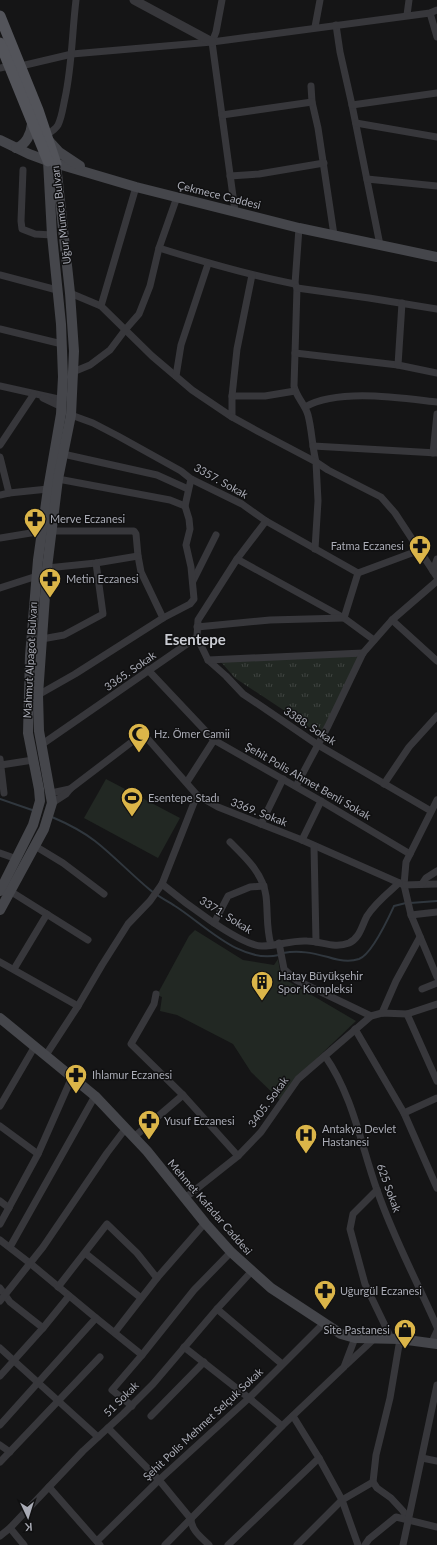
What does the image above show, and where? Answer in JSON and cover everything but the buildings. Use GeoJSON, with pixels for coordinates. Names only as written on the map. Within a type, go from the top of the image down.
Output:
{"type":"FeatureCollection","features":[{"type":"Feature","properties":{"kind":"main road","name":"Uğur Mumcu Bulvarı"},"geometry":{"type":"LineString","coordinates":[[0,16],[47,138],[52,162],[70,293],[73,329],[73,372],[64,405]]}},
{"type":"Feature","properties":{"kind":"main road","name":"Uğur Mumcu Bulvarı"},"geometry":{"type":"LineString","coordinates":[[0,43],[4,67],[52,162],[52,235],[62,344],[64,405]]}},
{"type":"Feature","properties":{"kind":"main road"},"geometry":{"type":"LineString","coordinates":[[16,148],[24,144],[31,130],[32,124]]}},
{"type":"Feature","properties":{"kind":"main road"},"geometry":{"type":"LineString","coordinates":[[47,138],[68,159],[94,174]]}},
{"type":"Feature","properties":{"kind":"main road","name":"Çekmece Caddesi"},"geometry":{"type":"LineString","coordinates":[[0,140],[52,162],[136,187],[299,228],[437,257]]}},
{"type":"Feature","properties":{"kind":"main road"},"geometry":{"type":"LineString","coordinates":[[57,290],[70,293]]}},
{"type":"Feature","properties":{"kind":"main road"},"geometry":{"type":"LineString","coordinates":[[64,405],[64,417],[71,415]]}},
{"type":"Feature","properties":{"kind":"main road","name":"Mahmut Alpagot Bulvarı"},"geometry":{"type":"LineString","coordinates":[[0,910],[5,891],[17,859],[33,825],[40,796],[28,733],[30,656],[37,576],[71,415],[64,405]]}},
{"type":"Feature","properties":{"kind":"main road","name":"Mahmut Alpagot Bulvarı"},"geometry":{"type":"LineString","coordinates":[[5,891],[35,846],[44,829],[51,802],[41,746],[38,718],[38,695],[47,568],[48,488],[64,405]]}},
{"type":"Feature","properties":{"kind":"main road","name":"Mehmet Kafadar Caddesi"},"geometry":{"type":"LineString","coordinates":[[0,1018],[94,1096],[134,1137],[231,1252],[271,1288],[341,1334],[355,1338],[395,1338],[434,1343]]}},
{"type":"Feature","properties":{"kind":"street"},"geometry":{"type":"LineString","coordinates":[[47,138],[57,126],[61,116],[72,54],[72,32],[76,0]]}},
{"type":"Feature","properties":{"kind":"street"},"geometry":{"type":"LineString","coordinates":[[136,0],[212,42]]}},
{"type":"Feature","properties":{"kind":"street"},"geometry":{"type":"LineString","coordinates":[[222,0],[216,32],[212,42],[235,211]]}},
{"type":"Feature","properties":{"kind":"street"},"geometry":{"type":"LineString","coordinates":[[314,27],[320,0]]}},
{"type":"Feature","properties":{"kind":"street"},"geometry":{"type":"LineString","coordinates":[[407,15],[409,0]]}},
{"type":"Feature","properties":{"kind":"street"},"geometry":{"type":"LineString","coordinates":[[20,66],[72,54],[212,42],[433,12],[437,37]]}},
{"type":"Feature","properties":{"kind":"street"},"geometry":{"type":"LineString","coordinates":[[336,25],[340,52],[356,123],[380,245]]}},
{"type":"Feature","properties":{"kind":"street"},"geometry":{"type":"LineString","coordinates":[[311,86],[312,102],[324,163],[334,235]]}},
{"type":"Feature","properties":{"kind":"street"},"geometry":{"type":"LineString","coordinates":[[352,105],[437,93]]}},
{"type":"Feature","properties":{"kind":"street"},"geometry":{"type":"LineString","coordinates":[[222,115],[312,102]]}},
{"type":"Feature","properties":{"kind":"street"},"geometry":{"type":"LineString","coordinates":[[356,123],[437,137]]}},
{"type":"Feature","properties":{"kind":"street"},"geometry":{"type":"LineString","coordinates":[[230,176],[259,174],[324,163]]}},
{"type":"Feature","properties":{"kind":"street"},"geometry":{"type":"LineString","coordinates":[[23,170],[21,214],[22,229],[35,234],[52,235]]}},
{"type":"Feature","properties":{"kind":"street"},"geometry":{"type":"LineString","coordinates":[[367,179],[437,186]]}},
{"type":"Feature","properties":{"kind":"street"},"geometry":{"type":"LineString","coordinates":[[101,306],[136,187]]}},
{"type":"Feature","properties":{"kind":"street"},"geometry":{"type":"LineString","coordinates":[[73,372],[90,365],[105,355],[139,314],[150,286],[159,248],[177,197]]}},
{"type":"Feature","properties":{"kind":"street"},"geometry":{"type":"LineString","coordinates":[[299,228],[296,286],[295,390],[308,415],[316,462],[318,501],[315,550]]}},
{"type":"Feature","properties":{"kind":"street"},"geometry":{"type":"LineString","coordinates":[[159,248],[208,264],[296,286],[437,309]]}},
{"type":"Feature","properties":{"kind":"street"},"geometry":{"type":"LineString","coordinates":[[176,376],[181,345],[208,264]]}},
{"type":"Feature","properties":{"kind":"street"},"geometry":{"type":"LineString","coordinates":[[0,275],[57,290]]}},
{"type":"Feature","properties":{"kind":"street"},"geometry":{"type":"LineString","coordinates":[[232,417],[232,396],[238,349],[252,275]]}},
{"type":"Feature","properties":{"kind":"street"},"geometry":{"type":"LineString","coordinates":[[70,293],[101,306],[152,356],[192,390],[232,417],[380,497],[395,513],[435,574]]}},
{"type":"Feature","properties":{"kind":"street"},"geometry":{"type":"LineString","coordinates":[[398,365],[402,303]]}},
{"type":"Feature","properties":{"kind":"street"},"geometry":{"type":"LineString","coordinates":[[0,329],[62,344]]}},
{"type":"Feature","properties":{"kind":"street"},"geometry":{"type":"LineString","coordinates":[[295,354],[398,365],[437,373]]}},
{"type":"Feature","properties":{"kind":"street"},"geometry":{"type":"LineString","coordinates":[[0,386],[34,394],[64,405]]}},
{"type":"Feature","properties":{"kind":"street"},"geometry":{"type":"LineString","coordinates":[[232,396],[265,396],[295,390]]}},
{"type":"Feature","properties":{"kind":"street"},"geometry":{"type":"LineString","coordinates":[[0,445],[34,394]]}},
{"type":"Feature","properties":{"kind":"street"},"geometry":{"type":"LineString","coordinates":[[305,407],[313,402],[340,398],[374,396],[437,402]]}},
{"type":"Feature","properties":{"kind":"street"},"geometry":{"type":"LineString","coordinates":[[313,446],[435,453],[437,414]]}},
{"type":"Feature","properties":{"kind":"street","name":"3357. Sokak"},"geometry":{"type":"LineString","coordinates":[[71,415],[93,423],[118,436],[191,478],[242,504],[266,521],[358,573]]}},
{"type":"Feature","properties":{"kind":"street"},"geometry":{"type":"LineString","coordinates":[[63,454],[157,475],[188,489]]}},
{"type":"Feature","properties":{"kind":"street"},"geometry":{"type":"LineString","coordinates":[[0,457],[9,493]]}},
{"type":"Feature","properties":{"kind":"street"},"geometry":{"type":"LineString","coordinates":[[38,695],[75,674],[163,618],[190,604],[194,599],[193,581],[186,545],[190,524],[185,506],[191,478]]}},
{"type":"Feature","properties":{"kind":"street"},"geometry":{"type":"LineString","coordinates":[[58,479],[170,500],[185,506]]}},
{"type":"Feature","properties":{"kind":"street"},"geometry":{"type":"LineString","coordinates":[[0,495],[48,488]]}},
{"type":"Feature","properties":{"kind":"street"},"geometry":{"type":"LineString","coordinates":[[197,637],[198,620],[237,559],[266,521]]}},
{"type":"Feature","properties":{"kind":"street"},"geometry":{"type":"LineString","coordinates":[[0,538],[47,531],[134,531],[136,534],[141,572],[163,618]]}},
{"type":"Feature","properties":{"kind":"street"},"geometry":{"type":"LineString","coordinates":[[193,581],[216,535]]}},
{"type":"Feature","properties":{"kind":"street"},"geometry":{"type":"LineString","coordinates":[[344,618],[358,573],[420,550]]}},
{"type":"Feature","properties":{"kind":"street"},"geometry":{"type":"LineString","coordinates":[[47,568],[96,563],[138,556]]}},
{"type":"Feature","properties":{"kind":"street"},"geometry":{"type":"LineString","coordinates":[[237,559],[344,618],[374,640]]}},
{"type":"Feature","properties":{"kind":"street"},"geometry":{"type":"LineString","coordinates":[[435,574],[437,559]]}},
{"type":"Feature","properties":{"kind":"street"},"geometry":{"type":"LineString","coordinates":[[42,639],[64,635],[103,614],[96,563]]}},
{"type":"Feature","properties":{"kind":"street"},"geometry":{"type":"LineString","coordinates":[[0,588],[37,576]]}},
{"type":"Feature","properties":{"kind":"street"},"geometry":{"type":"LineString","coordinates":[[296,786],[318,745],[363,653],[392,620],[437,581]]}},
{"type":"Feature","properties":{"kind":"street"},"geometry":{"type":"LineString","coordinates":[[197,626],[270,620],[344,618]]}},
{"type":"Feature","properties":{"kind":"street"},"geometry":{"type":"LineString","coordinates":[[392,620],[437,661]]}},
{"type":"Feature","properties":{"kind":"street","name":"3388. Sokak"},"geometry":{"type":"LineString","coordinates":[[197,637],[208,660],[243,694],[318,745],[431,811]]}},
{"type":"Feature","properties":{"kind":"street","name":"3365. Sokak"},"geometry":{"type":"LineString","coordinates":[[41,746],[197,637]]}},
{"type":"Feature","properties":{"kind":"street"},"geometry":{"type":"LineString","coordinates":[[208,660],[363,653]]}},
{"type":"Feature","properties":{"kind":"street","name":"Şehit Polis Ahmet Benli Sokak"},"geometry":{"type":"LineString","coordinates":[[148,670],[214,740],[296,786],[410,854]]}},
{"type":"Feature","properties":{"kind":"street"},"geometry":{"type":"LineString","coordinates":[[384,784],[409,747],[437,716]]}},
{"type":"Feature","properties":{"kind":"street","name":"3369. Sokak"},"geometry":{"type":"LineString","coordinates":[[51,802],[66,794],[70,789],[133,741],[147,738],[197,795],[218,807],[302,840],[401,884]]}},
{"type":"Feature","properties":{"kind":"street"},"geometry":{"type":"LineString","coordinates":[[187,782],[214,740]]}},
{"type":"Feature","properties":{"kind":"street"},"geometry":{"type":"LineString","coordinates":[[4,793],[0,762],[33,760]]}},
{"type":"Feature","properties":{"kind":"street"},"geometry":{"type":"LineString","coordinates":[[261,824],[283,779]]}},
{"type":"Feature","properties":{"kind":"street"},"geometry":{"type":"LineString","coordinates":[[46,1055],[128,924],[150,901],[162,884],[197,795]]}},
{"type":"Feature","properties":{"kind":"street"},"geometry":{"type":"LineString","coordinates":[[437,800],[406,862],[401,884],[411,915],[437,976]]}},
{"type":"Feature","properties":{"kind":"street"},"geometry":{"type":"LineString","coordinates":[[302,840],[321,801]]}},
{"type":"Feature","properties":{"kind":"street"},"geometry":{"type":"LineString","coordinates":[[230,842],[254,868],[264,886],[266,896],[267,930],[271,945]]}},
{"type":"Feature","properties":{"kind":"street"},"geometry":{"type":"LineString","coordinates":[[35,846],[63,863],[104,894]]}},
{"type":"Feature","properties":{"kind":"street"},"geometry":{"type":"LineString","coordinates":[[314,846],[316,942]]}},
{"type":"Feature","properties":{"kind":"street"},"geometry":{"type":"LineString","coordinates":[[0,853],[17,859]]}},
{"type":"Feature","properties":{"kind":"street"},"geometry":{"type":"LineString","coordinates":[[422,884],[426,878],[437,871]]}},
{"type":"Feature","properties":{"kind":"street","name":"3371. Sokak"},"geometry":{"type":"LineString","coordinates":[[162,884],[177,897],[214,923],[253,945],[271,945],[308,940],[325,945],[349,943],[355,938],[373,908],[401,884]]}},
{"type":"Feature","properties":{"kind":"street"},"geometry":{"type":"LineString","coordinates":[[401,884],[437,884]]}},
{"type":"Feature","properties":{"kind":"street"},"geometry":{"type":"LineString","coordinates":[[214,923],[228,896],[250,887],[264,886]]}},
{"type":"Feature","properties":{"kind":"street"},"geometry":{"type":"LineString","coordinates":[[5,891],[47,914],[88,940]]}},
{"type":"Feature","properties":{"kind":"street"},"geometry":{"type":"LineString","coordinates":[[411,915],[437,912]]}},
{"type":"Feature","properties":{"kind":"street"},"geometry":{"type":"LineString","coordinates":[[14,969],[47,914]]}},
{"type":"Feature","properties":{"kind":"street"},"geometry":{"type":"LineString","coordinates":[[382,1013],[396,981],[420,937]]}},
{"type":"Feature","properties":{"kind":"street"},"geometry":{"type":"LineString","coordinates":[[279,944],[284,969],[296,980],[371,1016]]}},
{"type":"Feature","properties":{"kind":"street"},"geometry":{"type":"LineString","coordinates":[[0,962],[78,1006]]}},
{"type":"Feature","properties":{"kind":"street"},"geometry":{"type":"LineString","coordinates":[[422,988],[437,983]]}},
{"type":"Feature","properties":{"kind":"street"},"geometry":{"type":"LineString","coordinates":[[156,994],[154,1004],[131,1044],[183,1095],[238,1156]]}},
{"type":"Feature","properties":{"kind":"street","name":"3405. Sokak"},"geometry":{"type":"LineString","coordinates":[[185,1198],[238,1156],[262,1132],[298,1079],[371,1016],[382,1013],[407,1014],[437,1004]]}},
{"type":"Feature","properties":{"kind":"street"},"geometry":{"type":"LineString","coordinates":[[407,1014],[437,1081]]}},
{"type":"Feature","properties":{"kind":"street"},"geometry":{"type":"LineString","coordinates":[[355,1029],[404,1112],[437,1188]]}},
{"type":"Feature","properties":{"kind":"street"},"geometry":{"type":"LineString","coordinates":[[0,1106],[35,1046]]}},
{"type":"Feature","properties":{"kind":"street","name":"625 Sokak"},"geometry":{"type":"LineString","coordinates":[[324,1056],[335,1072],[346,1095],[377,1190],[392,1228],[437,1327]]}},
{"type":"Feature","properties":{"kind":"street"},"geometry":{"type":"LineString","coordinates":[[0,1224],[38,1154],[72,1077]]}},
{"type":"Feature","properties":{"kind":"street"},"geometry":{"type":"LineString","coordinates":[[134,1137],[183,1095]]}},
{"type":"Feature","properties":{"kind":"street"},"geometry":{"type":"LineString","coordinates":[[10,1247],[94,1096]]}},
{"type":"Feature","properties":{"kind":"street"},"geometry":{"type":"LineString","coordinates":[[404,1112],[437,1098]]}},
{"type":"Feature","properties":{"kind":"street"},"geometry":{"type":"LineString","coordinates":[[0,1126],[38,1154]]}},
{"type":"Feature","properties":{"kind":"street"},"geometry":{"type":"LineString","coordinates":[[0,1301],[31,1264],[107,1152],[126,1128]]}},
{"type":"Feature","properties":{"kind":"street"},"geometry":{"type":"LineString","coordinates":[[377,1190],[353,1214],[350,1229],[364,1284],[395,1338],[390,1398],[376,1455],[373,1482],[377,1488],[391,1498],[409,1520]]}},
{"type":"Feature","properties":{"kind":"street"},"geometry":{"type":"LineString","coordinates":[[0,1201],[9,1208]]}},
{"type":"Feature","properties":{"kind":"street"},"geometry":{"type":"LineString","coordinates":[[115,1332],[157,1278],[205,1223]]}},
{"type":"Feature","properties":{"kind":"street"},"geometry":{"type":"LineString","coordinates":[[58,1287],[107,1224],[137,1252],[157,1278]]}},
{"type":"Feature","properties":{"kind":"street"},"geometry":{"type":"LineString","coordinates":[[0,1240],[142,1355]]}},
{"type":"Feature","properties":{"kind":"street"},"geometry":{"type":"LineString","coordinates":[[132,1406],[112,1390],[194,1290],[231,1252]]}},
{"type":"Feature","properties":{"kind":"street"},"geometry":{"type":"LineString","coordinates":[[85,1253],[142,1298]]}},
{"type":"Feature","properties":{"kind":"street","name":"51 Sokak"},"geometry":{"type":"LineString","coordinates":[[0,1536],[10,1528],[98,1436],[132,1406],[252,1271]]}},
{"type":"Feature","properties":{"kind":"street"},"geometry":{"type":"LineString","coordinates":[[0,1288],[5,1294],[6,1298],[43,1328]]}},
{"type":"Feature","properties":{"kind":"street"},"geometry":{"type":"LineString","coordinates":[[0,1376],[15,1361],[69,1296]]}},
{"type":"Feature","properties":{"kind":"street"},"geometry":{"type":"LineString","coordinates":[[217,1309],[282,1364]]}},
{"type":"Feature","properties":{"kind":"street"},"geometry":{"type":"LineString","coordinates":[[0,1425],[96,1318]]}},
{"type":"Feature","properties":{"kind":"street","name":"Şehit Polis Mehmet Selçuk Sokak"},"geometry":{"type":"LineString","coordinates":[[98,1543],[159,1480],[249,1398],[324,1323]]}},
{"type":"Feature","properties":{"kind":"street"},"geometry":{"type":"LineString","coordinates":[[434,1343],[437,1331]]}},
{"type":"Feature","properties":{"kind":"street"},"geometry":{"type":"LineString","coordinates":[[344,1367],[355,1338]]}},
{"type":"Feature","properties":{"kind":"street"},"geometry":{"type":"LineString","coordinates":[[165,1545],[282,1426],[375,1338]]}},
{"type":"Feature","properties":{"kind":"street"},"geometry":{"type":"LineString","coordinates":[[184,1347],[282,1426]]}},
{"type":"Feature","properties":{"kind":"street"},"geometry":{"type":"LineString","coordinates":[[0,1348],[98,1436]]}},
{"type":"Feature","properties":{"kind":"street"},"geometry":{"type":"LineString","coordinates":[[0,1462],[100,1357]]}},
{"type":"Feature","properties":{"kind":"street"},"geometry":{"type":"LineString","coordinates":[[151,1416],[204,1362]]}},
{"type":"Feature","properties":{"kind":"street"},"geometry":{"type":"LineString","coordinates":[[402,1545],[409,1520],[437,1385]]}},
{"type":"Feature","properties":{"kind":"street"},"geometry":{"type":"LineString","coordinates":[[293,1416],[319,1458],[342,1500],[358,1545]]}},
{"type":"Feature","properties":{"kind":"street"},"geometry":{"type":"LineString","coordinates":[[108,1428],[159,1480],[191,1519],[193,1526],[209,1545]]}},
{"type":"Feature","properties":{"kind":"street"},"geometry":{"type":"LineString","coordinates":[[0,1445],[10,1452]]}},
{"type":"Feature","properties":{"kind":"street"},"geometry":{"type":"LineString","coordinates":[[228,1545],[319,1458]]}},
{"type":"Feature","properties":{"kind":"street"},"geometry":{"type":"LineString","coordinates":[[422,1458],[437,1461]]}},
{"type":"Feature","properties":{"kind":"street"},"geometry":{"type":"LineString","coordinates":[[297,1545],[342,1500],[373,1482]]}},
{"type":"Feature","properties":{"kind":"street"},"geometry":{"type":"LineString","coordinates":[[49,1487],[98,1543]]}},
{"type":"Feature","properties":{"kind":"street"},"geometry":{"type":"LineString","coordinates":[[365,1545],[396,1517],[437,1527]]}},
{"type":"Feature","properties":{"kind":"street"},"geometry":{"type":"LineString","coordinates":[[10,1528],[24,1545]]}},
{"type":"Feature","properties":{"kind":"green space"},"geometry":{"type":"Polygon","coordinates":[[[359,656],[321,735],[235,678],[221,662],[359,656]]]}},
{"type":"Feature","properties":{"kind":"green space","name":"Esentepe Stadı"},"geometry":{"type":"Polygon","coordinates":[[[106,779],[180,818],[158,858],[84,818],[106,779]]]}},
{"type":"Feature","properties":{"kind":"green space"},"geometry":{"type":"Polygon","coordinates":[[[195,930],[243,960],[274,965],[278,959],[281,977],[356,1021],[296,1078],[280,1100],[251,1072],[233,1044],[177,1015],[160,1011],[162,997],[157,995],[189,936],[195,930]]]}},
{"type":"Feature","properties":{"kind":"waterway"},"geometry":{"type":"LineString","coordinates":[[0,799],[35,811]]}},
{"type":"Feature","properties":{"kind":"waterway"},"geometry":{"type":"LineString","coordinates":[[52,817],[90,837],[158,896],[175,906],[224,941],[251,954],[265,956],[279,955]]}},
{"type":"Feature","properties":{"kind":"waterway"},"geometry":{"type":"LineString","coordinates":[[410,903],[437,901]]}},
{"type":"Feature","properties":{"kind":"waterway"},"geometry":{"type":"LineString","coordinates":[[283,953],[300,952],[335,959],[359,959],[364,956],[374,943],[394,906],[406,903]]}},
{"type":"Feature","properties":{"kind":"place","name":"Merve Eczanesi"},"geometry":{"type":"Point","coordinates":[35,538]}},
{"type":"Feature","properties":{"kind":"place","name":"Fatma Eczanesi"},"geometry":{"type":"Point","coordinates":[420,566]}},
{"type":"Feature","properties":{"kind":"place","name":"Metin Eczanesi"},"geometry":{"type":"Point","coordinates":[50,598]}},
{"type":"Feature","properties":{"kind":"place","name":"Hz. Ömer Camii"},"geometry":{"type":"Point","coordinates":[139,754]}},
{"type":"Feature","properties":{"kind":"place","name":"Esentepe Stadı"},"geometry":{"type":"Point","coordinates":[132,818]}},
{"type":"Feature","properties":{"kind":"place","name":"Hatay Büyükşehir Spor Kompleksi"},"geometry":{"type":"Point","coordinates":[262,1002]}},
{"type":"Feature","properties":{"kind":"place","name":"Ihlamur Eczanesi"},"geometry":{"type":"Point","coordinates":[76,1094]}},
{"type":"Feature","properties":{"kind":"place","name":"Yusuf Eczanesi"},"geometry":{"type":"Point","coordinates":[149,1140]}},
{"type":"Feature","properties":{"kind":"place","name":"Antakya Devlet Hastanesi"},"geometry":{"type":"Point","coordinates":[306,1154]}},
{"type":"Feature","properties":{"kind":"place","name":"Uğurgül Eczanesi"},"geometry":{"type":"Point","coordinates":[325,1310]}},
{"type":"Feature","properties":{"kind":"place","name":"Site Pastanesi"},"geometry":{"type":"Point","coordinates":[405,1350]}},
{"type":"Feature","properties":{"kind":"district","name":"Esentepe"},"geometry":{"type":"Point","coordinates":[195,640]}}]}
